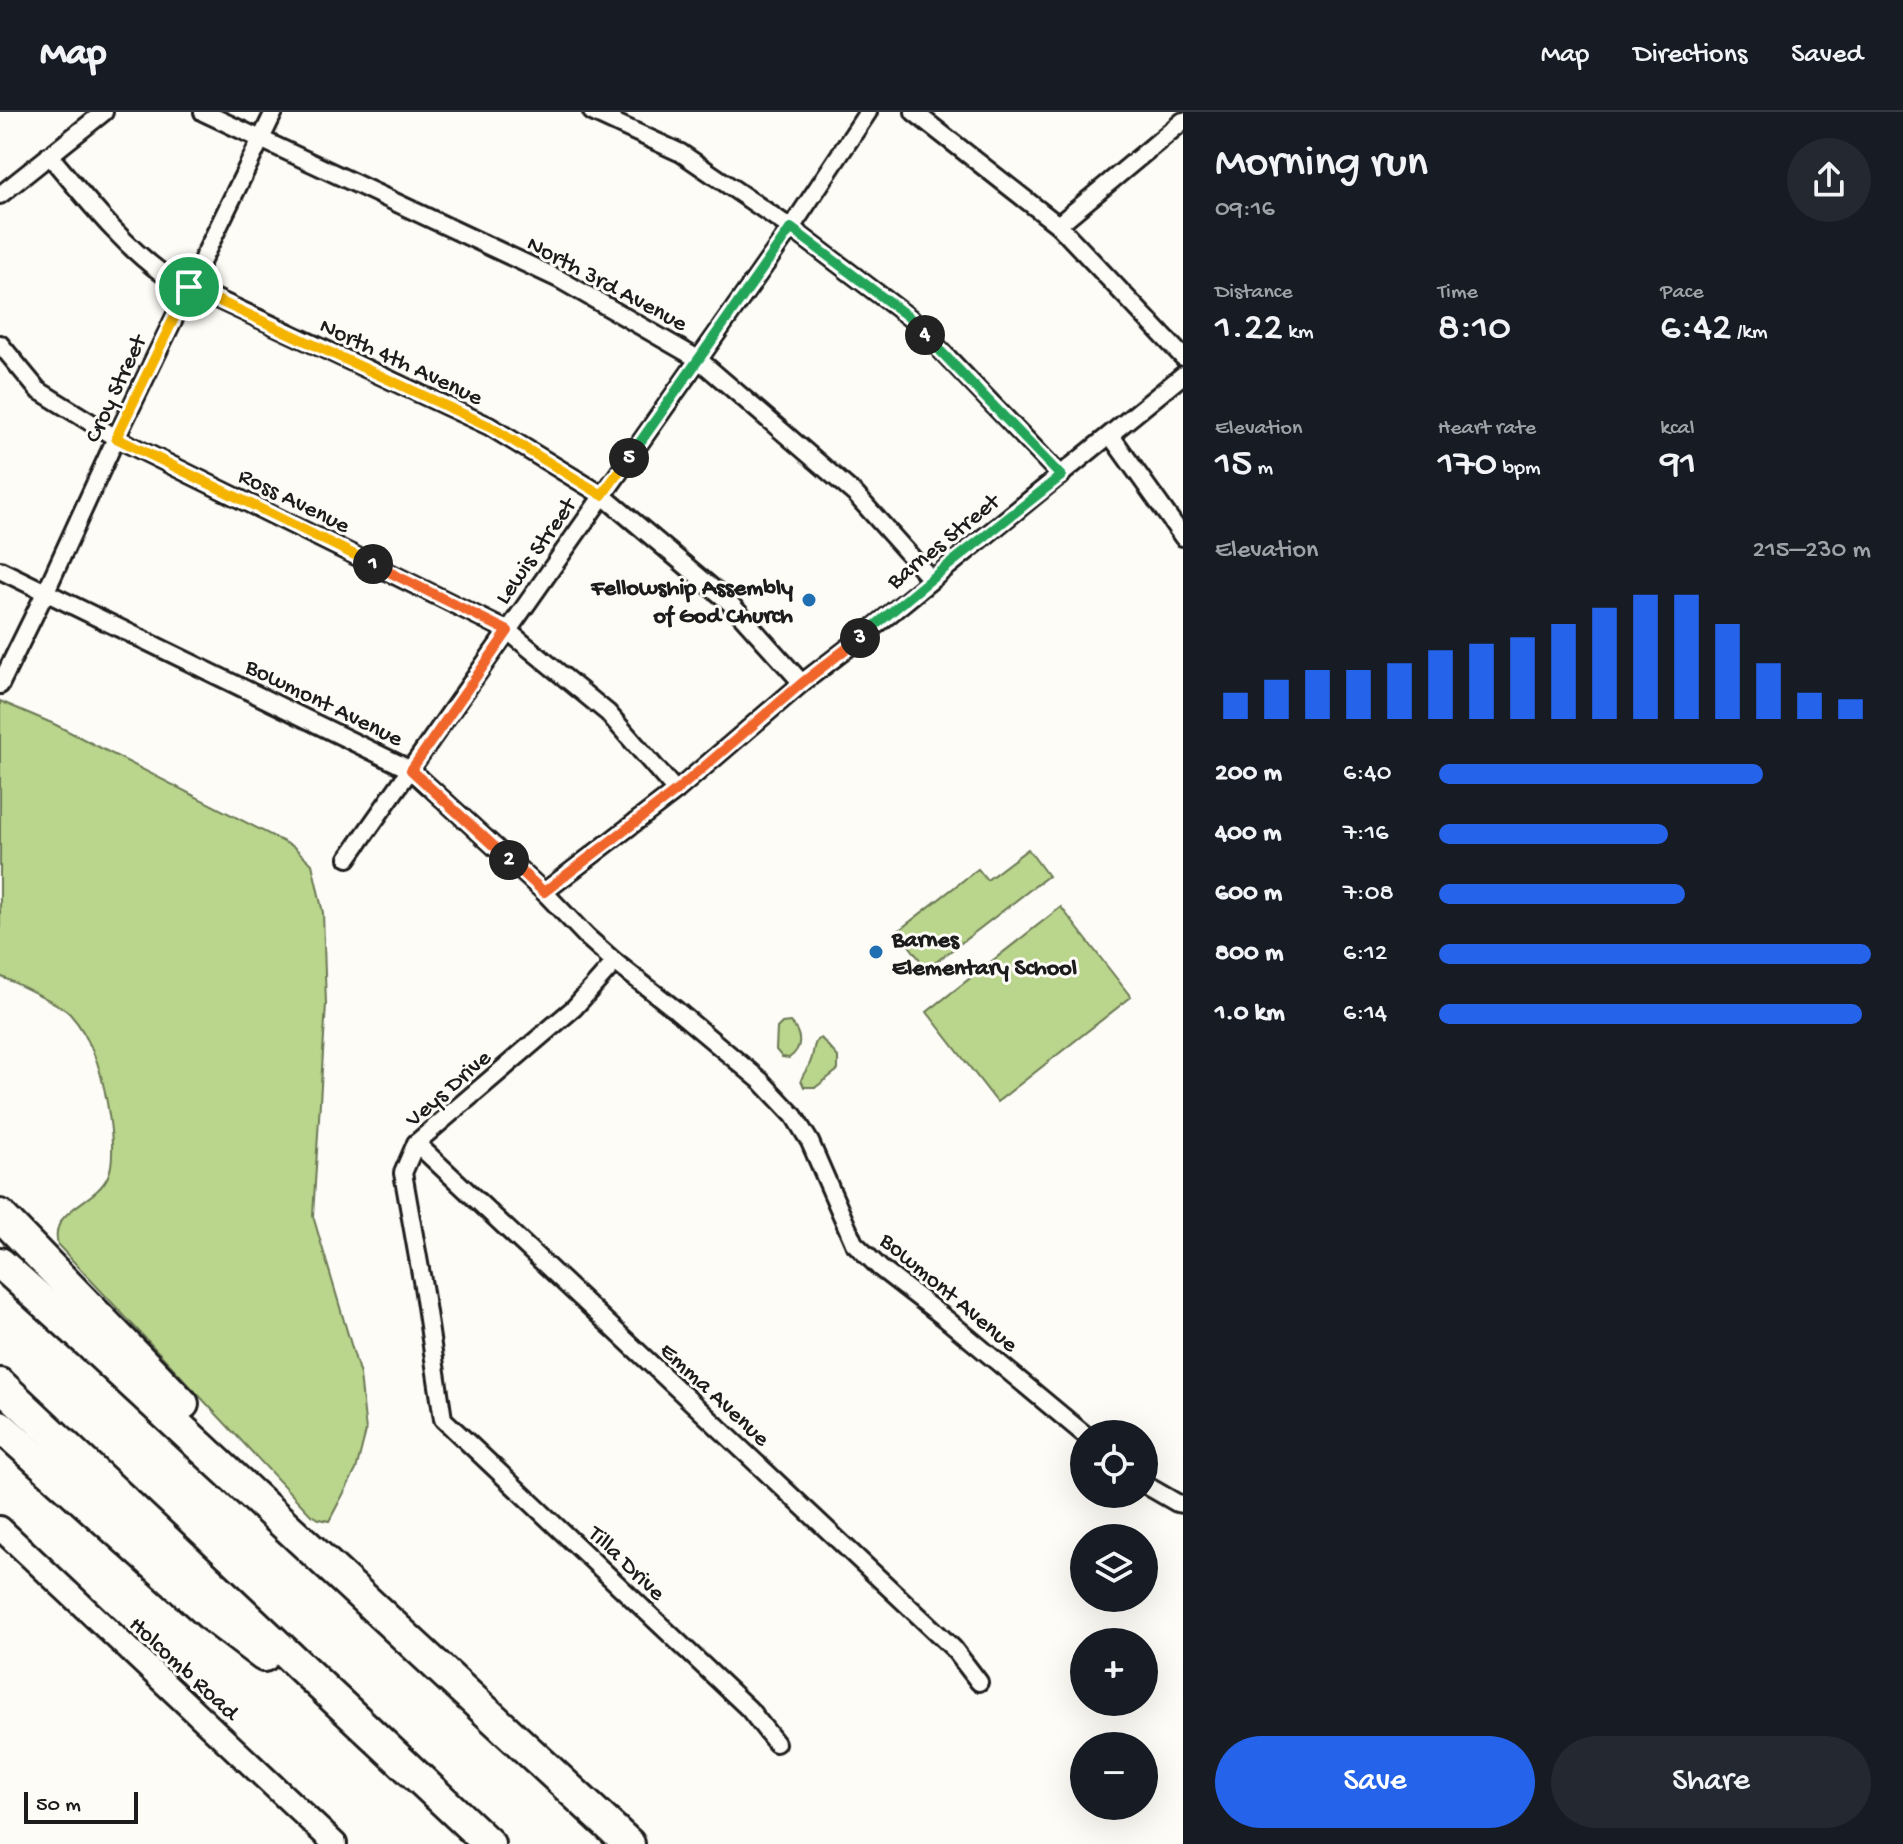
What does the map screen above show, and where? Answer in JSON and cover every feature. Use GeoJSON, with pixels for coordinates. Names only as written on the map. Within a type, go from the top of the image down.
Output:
{"type":"FeatureCollection","features":[{"type":"Feature","properties":{"kind":"highway"},"geometry":{"type":"LineString","coordinates":[[0,1215],[382,1615]]}},
{"type":"Feature","properties":{"kind":"highway"},"geometry":{"type":"LineString","coordinates":[[0,1263],[629,1844]]}},
{"type":"Feature","properties":{"kind":"highway"},"geometry":{"type":"LineString","coordinates":[[0,1384],[489,1844]]}},
{"type":"Feature","properties":{"kind":"highway"},"geometry":{"type":"LineString","coordinates":[[0,1426],[214,1618],[383,1745]]}},
{"type":"Feature","properties":{"kind":"street"},"geometry":{"type":"LineString","coordinates":[[0,195],[104,112]]}},
{"type":"Feature","properties":{"kind":"street","name":"North 3rd Avenue"},"geometry":{"type":"LineString","coordinates":[[203,112],[559,279],[698,359],[856,495],[931,579]]}},
{"type":"Feature","properties":{"kind":"street","name":"Croy Street"},"geometry":{"type":"LineString","coordinates":[[0,685],[274,112]]}},
{"type":"Feature","properties":{"kind":"street"},"geometry":{"type":"LineString","coordinates":[[592,112],[681,153],[791,228],[910,318],[1061,476]]}},
{"type":"Feature","properties":{"kind":"street","name":"Lewis Street"},"geometry":{"type":"LineString","coordinates":[[348,858],[791,228],[868,112]]}},
{"type":"Feature","properties":{"kind":"street"},"geometry":{"type":"LineString","coordinates":[[914,112],[1058,225],[1183,357]]}},
{"type":"Feature","properties":{"kind":"street"},"geometry":{"type":"LineString","coordinates":[[1058,225],[1183,121]]}},
{"type":"Feature","properties":{"kind":"street","name":"North 4th Avenue"},"geometry":{"type":"LineString","coordinates":[[49,155],[114,231],[163,274],[489,426],[602,495],[729,602],[802,683]]}},
{"type":"Feature","properties":{"kind":"street","name":"Ross Avenue"},"geometry":{"type":"LineString","coordinates":[[0,344],[38,390],[116,438],[508,631],[608,713],[676,791]]}},
{"type":"Feature","properties":{"kind":"street","name":"Barnes Street"},"geometry":{"type":"LineString","coordinates":[[544,892],[676,791],[802,683],[1183,375]]}},
{"type":"Feature","properties":{"kind":"street"},"geometry":{"type":"LineString","coordinates":[[1111,436],[1183,537]]}},
{"type":"Feature","properties":{"kind":"street","name":"Bowmont Avenue"},"geometry":{"type":"LineString","coordinates":[[0,570],[411,770],[615,962],[761,1081],[794,1116],[810,1142],[854,1243],[880,1268],[1070,1422]]}},
{"type":"Feature","properties":{"kind":"street","name":"Veys Drive"},"geometry":{"type":"LineString","coordinates":[[443,1419],[403,1173],[416,1143],[574,1008],[615,962]]}},
{"type":"Feature","properties":{"kind":"street","name":"Emma Avenue"},"geometry":{"type":"LineString","coordinates":[[416,1143],[953,1648],[979,1682]]}},
{"type":"Feature","properties":{"kind":"street","name":"Tilla Drive"},"geometry":{"type":"LineString","coordinates":[[443,1419],[749,1709],[776,1743]]}},
{"type":"Feature","properties":{"kind":"street"},"geometry":{"type":"LineString","coordinates":[[1158,1492],[1183,1504]]}},
{"type":"Feature","properties":{"kind":"street","name":"Holcomb Road"},"geometry":{"type":"LineString","coordinates":[[0,1528],[335,1844]]}},
{"type":"Feature","properties":{"kind":"green space"},"geometry":{"type":"Polygon","coordinates":[[[0,701],[54,724],[294,847],[312,864],[323,913],[326,1004],[313,1216],[360,1375],[366,1431],[356,1470],[329,1521],[310,1514],[58,1245],[60,1223],[94,1194],[108,1176],[111,1136],[100,1073],[86,1036],[70,1014],[0,976],[0,701]]]}},
{"type":"Feature","properties":{"kind":"green space"},"geometry":{"type":"Polygon","coordinates":[[[1028,849],[1048,876],[927,969],[898,931],[978,869],[987,880],[1028,849]]]}},
{"type":"Feature","properties":{"kind":"green space"},"geometry":{"type":"Polygon","coordinates":[[[1061,907],[1131,997],[997,1102],[927,1012],[1061,907]]]}},
{"type":"Feature","properties":{"kind":"green space"},"geometry":{"type":"Polygon","coordinates":[[[790,1022],[797,1031],[799,1045],[789,1058],[782,1057],[776,1050],[777,1028],[782,1023],[790,1022]]]}},
{"type":"Feature","properties":{"kind":"green space"},"geometry":{"type":"Polygon","coordinates":[[[821,1038],[838,1057],[838,1070],[816,1087],[804,1087],[801,1080],[815,1043],[821,1038]]]}},
{"type":"Feature","properties":{"kind":"place","name":"Fellowship Assembly of God Church"},"geometry":{"type":"Point","coordinates":[809,600]}},
{"type":"Feature","properties":{"kind":"place","name":"Barnes Elementary School"},"geometry":{"type":"Point","coordinates":[876,952]}},
{"type":"Feature","properties":{"kind":"route"},"geometry":{"type":"LineString","coordinates":[[791,228],[910,318],[1061,476],[802,683],[676,791],[544,892],[411,770],[508,631],[116,438],[189,287],[489,426],[602,495],[791,228]]}}]}
